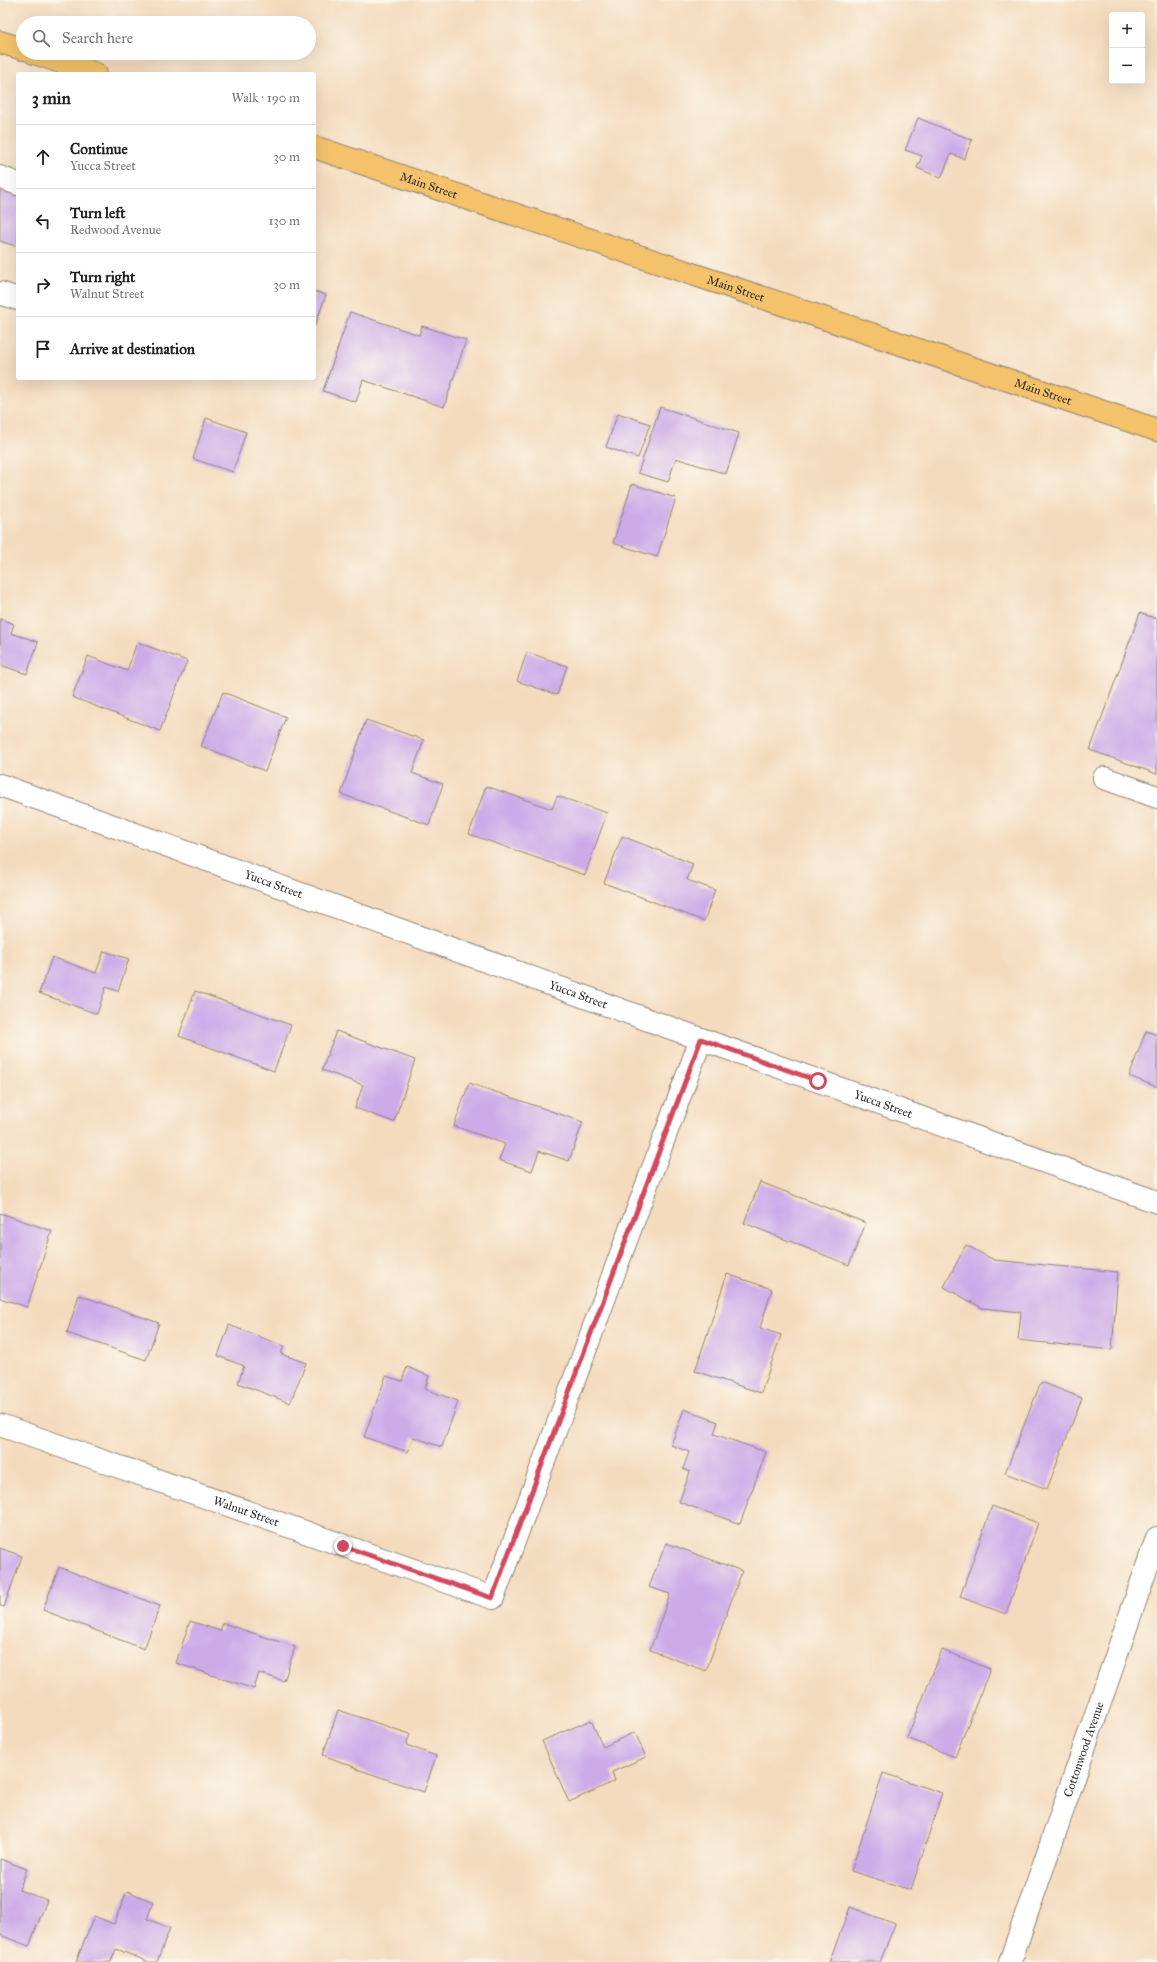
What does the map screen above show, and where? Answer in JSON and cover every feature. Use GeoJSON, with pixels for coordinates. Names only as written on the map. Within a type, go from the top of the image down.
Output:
{"type":"FeatureCollection","features":[{"type":"Feature","properties":{"kind":"main road"},"geometry":{"type":"LineString","coordinates":[[0,42],[16,47]]}},
{"type":"Feature","properties":{"kind":"main road"},"geometry":{"type":"LineString","coordinates":[[55,60],[90,72]]}},
{"type":"Feature","properties":{"kind":"main road","name":"Main Street"},"geometry":{"type":"LineString","coordinates":[[316,148],[1157,430]]}},
{"type":"Feature","properties":{"kind":"street"},"geometry":{"type":"LineString","coordinates":[[0,177],[16,183]]}},
{"type":"Feature","properties":{"kind":"street"},"geometry":{"type":"LineString","coordinates":[[0,293],[16,299]]}},
{"type":"Feature","properties":{"kind":"street"},"geometry":{"type":"LineString","coordinates":[[1104,778],[1157,797]]}},
{"type":"Feature","properties":{"kind":"street","name":"Yucca Street"},"geometry":{"type":"LineString","coordinates":[[0,785],[701,1039],[1157,1202]]}},
{"type":"Feature","properties":{"kind":"street","name":"Walnut Street"},"geometry":{"type":"LineString","coordinates":[[0,1425],[492,1598],[701,1039]]}},
{"type":"Feature","properties":{"kind":"street","name":"Cottonwood Avenue"},"geometry":{"type":"LineString","coordinates":[[1010,1962],[1157,1538]]}},
{"type":"Feature","properties":{"kind":"building"},"geometry":{"type":"Polygon","coordinates":[[[918,118],[972,140],[964,159],[951,154],[941,178],[917,168],[922,156],[905,150],[918,118]]]}},
{"type":"Feature","properties":{"kind":"building"},"geometry":{"type":"Polygon","coordinates":[[[0,188],[16,193],[16,246],[0,241],[0,188]]]}},
{"type":"Feature","properties":{"kind":"building"},"geometry":{"type":"Polygon","coordinates":[[[316,292],[326,295],[316,322],[316,292]]]}},
{"type":"Feature","properties":{"kind":"building"},"geometry":{"type":"Polygon","coordinates":[[[350,312],[419,335],[422,326],[466,340],[444,407],[363,380],[356,402],[323,391],[350,312]]]}},
{"type":"Feature","properties":{"kind":"building"},"geometry":{"type":"Polygon","coordinates":[[[660,407],[739,433],[726,474],[676,458],[668,482],[638,473],[660,407]]]}},
{"type":"Feature","properties":{"kind":"building"},"geometry":{"type":"Polygon","coordinates":[[[618,413],[650,424],[638,458],[606,447],[618,413]]]}},
{"type":"Feature","properties":{"kind":"building"},"geometry":{"type":"Polygon","coordinates":[[[206,418],[246,432],[233,472],[193,459],[206,418]]]}},
{"type":"Feature","properties":{"kind":"building"},"geometry":{"type":"Polygon","coordinates":[[[632,484],[676,498],[657,557],[613,543],[632,484]]]}},
{"type":"Feature","properties":{"kind":"building"},"geometry":{"type":"Polygon","coordinates":[[[1140,613],[1157,619],[1157,774],[1090,750],[1140,613]]]}},
{"type":"Feature","properties":{"kind":"building"},"geometry":{"type":"Polygon","coordinates":[[[0,619],[14,624],[11,633],[38,642],[27,674],[0,665],[0,619]]]}},
{"type":"Feature","properties":{"kind":"building"},"geometry":{"type":"Polygon","coordinates":[[[137,642],[187,661],[160,731],[72,697],[88,656],[127,671],[137,642]]]}},
{"type":"Feature","properties":{"kind":"building"},"geometry":{"type":"Polygon","coordinates":[[[527,652],[567,666],[557,695],[517,681],[527,652]]]}},
{"type":"Feature","properties":{"kind":"building"},"geometry":{"type":"Polygon","coordinates":[[[223,692],[286,717],[265,771],[201,746],[223,692]]]}},
{"type":"Feature","properties":{"kind":"building"},"geometry":{"type":"Polygon","coordinates":[[[366,720],[424,740],[412,773],[443,784],[429,825],[341,794],[366,720]]]}},
{"type":"Feature","properties":{"kind":"building"},"geometry":{"type":"Polygon","coordinates":[[[486,786],[552,809],[557,796],[607,813],[585,875],[469,834],[486,786]]]}},
{"type":"Feature","properties":{"kind":"building"},"geometry":{"type":"Polygon","coordinates":[[[622,836],[693,864],[687,880],[715,890],[704,921],[604,883],[622,836]]]}},
{"type":"Feature","properties":{"kind":"building"},"geometry":{"type":"Polygon","coordinates":[[[104,951],[129,959],[118,991],[106,987],[97,1014],[39,993],[52,957],[96,973],[104,951]]]}},
{"type":"Feature","properties":{"kind":"building"},"geometry":{"type":"Polygon","coordinates":[[[195,991],[291,1025],[274,1071],[179,1036],[195,991]]]}},
{"type":"Feature","properties":{"kind":"building"},"geometry":{"type":"Polygon","coordinates":[[[336,1031],[415,1060],[394,1122],[355,1108],[363,1085],[322,1070],[336,1031]]]}},
{"type":"Feature","properties":{"kind":"building"},"geometry":{"type":"Polygon","coordinates":[[[1146,1031],[1157,1035],[1157,1087],[1129,1076],[1146,1031]]]}},
{"type":"Feature","properties":{"kind":"building"},"geometry":{"type":"Polygon","coordinates":[[[469,1083],[583,1122],[569,1161],[539,1151],[532,1171],[499,1160],[505,1144],[454,1126],[469,1083]]]}},
{"type":"Feature","properties":{"kind":"building"},"geometry":{"type":"Polygon","coordinates":[[[760,1182],[866,1223],[849,1265],[744,1223],[760,1182]]]}},
{"type":"Feature","properties":{"kind":"building"},"geometry":{"type":"Polygon","coordinates":[[[0,1213],[52,1231],[27,1307],[0,1298],[0,1213]]]}},
{"type":"Feature","properties":{"kind":"building"},"geometry":{"type":"Polygon","coordinates":[[[966,1245],[994,1260],[1118,1272],[1112,1350],[1018,1340],[1021,1312],[982,1308],[944,1287],[966,1245]]]}},
{"type":"Feature","properties":{"kind":"building"},"geometry":{"type":"Polygon","coordinates":[[[727,1274],[772,1289],[760,1328],[781,1335],[761,1393],[695,1371],[727,1274]]]}},
{"type":"Feature","properties":{"kind":"building"},"geometry":{"type":"Polygon","coordinates":[[[79,1295],[159,1323],[146,1360],[67,1333],[79,1295]]]}},
{"type":"Feature","properties":{"kind":"building"},"geometry":{"type":"Polygon","coordinates":[[[229,1325],[284,1346],[281,1354],[306,1363],[290,1403],[238,1383],[244,1366],[218,1356],[229,1325]]]}},
{"type":"Feature","properties":{"kind":"building"},"geometry":{"type":"Polygon","coordinates":[[[407,1367],[429,1376],[425,1389],[458,1401],[442,1447],[413,1437],[408,1452],[364,1437],[386,1376],[402,1381],[407,1367]]]}},
{"type":"Feature","properties":{"kind":"building"},"geometry":{"type":"Polygon","coordinates":[[[1041,1382],[1082,1398],[1047,1489],[1005,1473],[1041,1382]]]}},
{"type":"Feature","properties":{"kind":"building"},"geometry":{"type":"Polygon","coordinates":[[[684,1409],[718,1422],[714,1434],[766,1452],[740,1524],[679,1502],[690,1472],[683,1469],[689,1452],[671,1445],[684,1409]]]}},
{"type":"Feature","properties":{"kind":"building"},"geometry":{"type":"Polygon","coordinates":[[[992,1506],[1038,1523],[1006,1614],[960,1597],[992,1506]]]}},
{"type":"Feature","properties":{"kind":"building"},"geometry":{"type":"Polygon","coordinates":[[[666,1543],[742,1571],[706,1671],[650,1650],[670,1594],[649,1587],[666,1543]]]}},
{"type":"Feature","properties":{"kind":"building"},"geometry":{"type":"Polygon","coordinates":[[[0,1548],[22,1556],[4,1607],[0,1606],[0,1548]]]}},
{"type":"Feature","properties":{"kind":"building"},"geometry":{"type":"Polygon","coordinates":[[[59,1567],[160,1606],[144,1649],[43,1610],[59,1567]]]}},
{"type":"Feature","properties":{"kind":"building"},"geometry":{"type":"Polygon","coordinates":[[[190,1621],[220,1631],[223,1623],[295,1647],[284,1681],[259,1673],[254,1689],[176,1663],[190,1621]]]}},
{"type":"Feature","properties":{"kind":"building"},"geometry":{"type":"Polygon","coordinates":[[[942,1650],[990,1669],[955,1757],[907,1738],[942,1650]]]}},
{"type":"Feature","properties":{"kind":"building"},"geometry":{"type":"Polygon","coordinates":[[[338,1710],[410,1734],[406,1745],[436,1756],[424,1792],[357,1769],[323,1755],[338,1710]]]}},
{"type":"Feature","properties":{"kind":"building"},"geometry":{"type":"Polygon","coordinates":[[[591,1720],[603,1747],[635,1732],[646,1757],[612,1772],[615,1781],[569,1802],[542,1741],[591,1720]]]}},
{"type":"Feature","properties":{"kind":"building"},"geometry":{"type":"Polygon","coordinates":[[[883,1773],[942,1793],[911,1890],[851,1871],[883,1773]]]}},
{"type":"Feature","properties":{"kind":"building"},"geometry":{"type":"Polygon","coordinates":[[[0,1859],[27,1869],[19,1890],[47,1900],[29,1946],[0,1935],[0,1859]]]}},
{"type":"Feature","properties":{"kind":"building"},"geometry":{"type":"Polygon","coordinates":[[[127,1891],[153,1902],[147,1919],[170,1928],[157,1962],[149,1962],[116,1949],[111,1962],[76,1962],[94,1916],[114,1924],[127,1891]]]}},
{"type":"Feature","properties":{"kind":"building"},"geometry":{"type":"Polygon","coordinates":[[[850,1907],[895,1924],[880,1962],[829,1962],[850,1907]]]}},
{"type":"Feature","properties":{"kind":"route"},"geometry":{"type":"LineString","coordinates":[[343,1546],[492,1598],[701,1039],[818,1081]]}}]}
